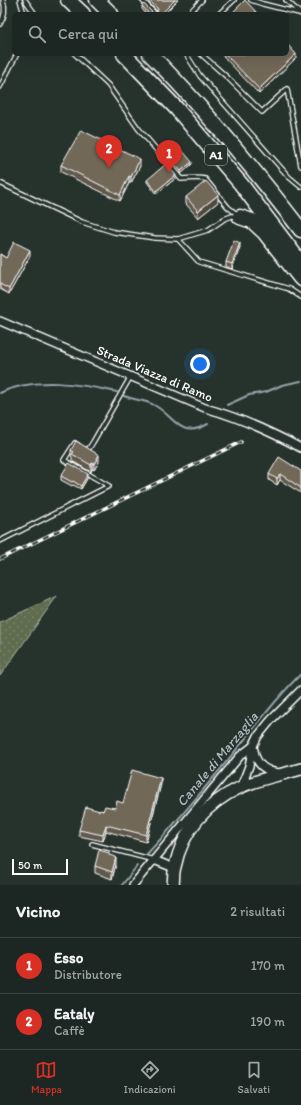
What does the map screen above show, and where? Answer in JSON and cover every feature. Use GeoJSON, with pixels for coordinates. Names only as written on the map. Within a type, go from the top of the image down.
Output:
{"type":"FeatureCollection","features":[{"type":"Feature","properties":{"kind":"highway"},"geometry":{"type":"LineString","coordinates":[[68,0],[81,12]]}},
{"type":"Feature","properties":{"kind":"highway"},"geometry":{"type":"LineString","coordinates":[[97,0],[109,12]]}},
{"type":"Feature","properties":{"kind":"highway","name":"A1"},"geometry":{"type":"LineString","coordinates":[[126,56],[176,108],[241,184],[301,263]]}},
{"type":"Feature","properties":{"kind":"highway","name":"A1"},"geometry":{"type":"LineString","coordinates":[[152,56],[188,94],[254,170],[301,230]]}},
{"type":"Feature","properties":{"kind":"highway"},"geometry":{"type":"LineString","coordinates":[[240,216],[252,221],[264,232],[301,279]]}},
{"type":"Feature","properties":{"kind":"street","name":"Strada Viazza di Ramo"},"geometry":{"type":"LineString","coordinates":[[0,321],[205,408],[220,412],[277,435],[301,448]]}},
{"type":"Feature","properties":{"kind":"street"},"geometry":{"type":"LineString","coordinates":[[241,787],[249,766],[253,746],[258,736],[271,720],[301,690]]}},
{"type":"Feature","properties":{"kind":"street"},"geometry":{"type":"LineString","coordinates":[[253,746],[257,762],[261,766],[270,772],[282,774]]}},
{"type":"Feature","properties":{"kind":"street"},"geometry":{"type":"LineString","coordinates":[[133,885],[240,756],[253,746]]}},
{"type":"Feature","properties":{"kind":"street"},"geometry":{"type":"LineString","coordinates":[[174,883],[174,868],[188,832],[199,818],[216,801],[241,787],[301,769]]}},
{"type":"Feature","properties":{"kind":"street"},"geometry":{"type":"LineString","coordinates":[[154,860],[174,868]]}},
{"type":"Feature","properties":{"kind":"lane"},"geometry":{"type":"LineString","coordinates":[[0,24],[4,14],[3,0]]}},
{"type":"Feature","properties":{"kind":"lane"},"geometry":{"type":"LineString","coordinates":[[20,0],[23,12]]}},
{"type":"Feature","properties":{"kind":"lane"},"geometry":{"type":"LineString","coordinates":[[25,0],[34,12]]}},
{"type":"Feature","properties":{"kind":"lane"},"geometry":{"type":"LineString","coordinates":[[142,0],[153,12]]}},
{"type":"Feature","properties":{"kind":"lane"},"geometry":{"type":"LineString","coordinates":[[190,12],[202,0]]}},
{"type":"Feature","properties":{"kind":"lane"},"geometry":{"type":"LineString","coordinates":[[226,0],[230,4]]}},
{"type":"Feature","properties":{"kind":"lane"},"geometry":{"type":"LineString","coordinates":[[221,12],[234,0]]}},
{"type":"Feature","properties":{"kind":"lane"},"geometry":{"type":"LineString","coordinates":[[251,0],[300,13]]}},
{"type":"Feature","properties":{"kind":"lane"},"geometry":{"type":"LineString","coordinates":[[288,1],[300,13]]}},
{"type":"Feature","properties":{"kind":"lane"},"geometry":{"type":"LineString","coordinates":[[0,87],[16,56]]}},
{"type":"Feature","properties":{"kind":"lane"},"geometry":{"type":"LineString","coordinates":[[76,56],[108,85],[138,128],[181,179],[205,179],[228,207],[240,216]]}},
{"type":"Feature","properties":{"kind":"lane"},"geometry":{"type":"LineString","coordinates":[[187,56],[200,76],[289,177],[301,187]]}},
{"type":"Feature","properties":{"kind":"lane"},"geometry":{"type":"LineString","coordinates":[[204,56],[262,112],[287,89],[301,166]]}},
{"type":"Feature","properties":{"kind":"lane"},"geometry":{"type":"LineString","coordinates":[[0,183],[82,222],[114,232],[155,238],[178,239],[208,230],[224,219],[232,216],[240,216]]}},
{"type":"Feature","properties":{"kind":"lane"},"geometry":{"type":"LineString","coordinates":[[178,239],[199,262],[289,289],[301,297]]}},
{"type":"Feature","properties":{"kind":"lane"},"geometry":{"type":"LineString","coordinates":[[0,541],[110,486],[64,460],[75,443],[88,450],[131,376]]}},
{"type":"Feature","properties":{"kind":"lane"},"geometry":{"type":"LineString","coordinates":[[92,844],[154,860]]}},
{"type":"Feature","properties":{"kind":"green space"},"geometry":{"type":"Polygon","coordinates":[[[57,596],[0,676],[0,622],[57,596]]]}},
{"type":"Feature","properties":{"kind":"building"},"geometry":{"type":"Polygon","coordinates":[[[149,0],[175,0],[163,12],[157,12],[158,9],[149,0]]]}},
{"type":"Feature","properties":{"kind":"building"},"geometry":{"type":"Polygon","coordinates":[[[245,0],[256,12],[233,12],[245,0]]]}},
{"type":"Feature","properties":{"kind":"building"},"geometry":{"type":"Polygon","coordinates":[[[144,4],[152,12],[147,12],[142,6],[144,4]]]}},
{"type":"Feature","properties":{"kind":"building"},"geometry":{"type":"Polygon","coordinates":[[[289,46],[296,54],[259,89],[227,56],[289,56],[289,46]]]}},
{"type":"Feature","properties":{"kind":"building"},"geometry":{"type":"Polygon","coordinates":[[[81,130],[140,159],[131,177],[129,176],[120,195],[61,165],[81,130]]]}},
{"type":"Feature","properties":{"kind":"building"},"geometry":{"type":"Polygon","coordinates":[[[182,150],[192,162],[181,171],[171,160],[182,150]]]}},
{"type":"Feature","properties":{"kind":"building"},"geometry":{"type":"Polygon","coordinates":[[[166,164],[176,175],[156,191],[147,180],[166,164]]]}},
{"type":"Feature","properties":{"kind":"building"},"geometry":{"type":"Polygon","coordinates":[[[206,181],[218,195],[198,211],[186,197],[206,181]]]}},
{"type":"Feature","properties":{"kind":"building"},"geometry":{"type":"Polygon","coordinates":[[[234,240],[240,243],[232,264],[226,262],[234,240]]]}},
{"type":"Feature","properties":{"kind":"building"},"geometry":{"type":"Polygon","coordinates":[[[14,242],[30,250],[9,289],[0,284],[0,254],[6,258],[14,242]]]}},
{"type":"Feature","properties":{"kind":"building"},"geometry":{"type":"Polygon","coordinates":[[[76,441],[99,455],[94,464],[92,463],[91,465],[72,454],[74,452],[71,450],[76,441]]]}},
{"type":"Feature","properties":{"kind":"building"},"geometry":{"type":"Polygon","coordinates":[[[279,457],[301,471],[301,488],[280,474],[277,479],[269,474],[279,457]]]}},
{"type":"Feature","properties":{"kind":"building"},"geometry":{"type":"Polygon","coordinates":[[[69,463],[88,474],[81,486],[61,476],[69,463]]]}},
{"type":"Feature","properties":{"kind":"building"},"geometry":{"type":"Polygon","coordinates":[[[132,770],[161,778],[146,835],[106,825],[103,835],[79,830],[86,807],[103,811],[105,806],[115,808],[117,801],[123,803],[132,770]]]}},
{"type":"Feature","properties":{"kind":"building"},"geometry":{"type":"Polygon","coordinates":[[[99,850],[116,857],[112,872],[95,866],[99,850]]]}},
{"type":"Feature","properties":{"kind":"waterway"},"geometry":{"type":"LineString","coordinates":[[227,405],[249,395],[266,392],[282,385],[301,381]]}},
{"type":"Feature","properties":{"kind":"waterway"},"geometry":{"type":"LineString","coordinates":[[0,393],[13,388],[42,383],[73,384],[117,392]]}},
{"type":"Feature","properties":{"kind":"waterway"},"geometry":{"type":"LineString","coordinates":[[124,396],[154,405],[178,425],[184,428],[198,428],[208,424]]}},
{"type":"Feature","properties":{"kind":"waterway","name":"Canale di Marzaglia"},"geometry":{"type":"LineString","coordinates":[[146,855],[197,798],[279,698],[301,674]]}},
{"type":"Feature","properties":{"kind":"waterway","name":"Canale di Marzaglia"},"geometry":{"type":"LineString","coordinates":[[122,885],[137,866]]}},
{"type":"Feature","properties":{"kind":"railway"},"geometry":{"type":"LineString","coordinates":[[0,559],[241,442]]}},
{"type":"Feature","properties":{"kind":"place","name":"Eataly"},"geometry":{"type":"Point","coordinates":[109,168]}},
{"type":"Feature","properties":{"kind":"place","name":"Esso"},"geometry":{"type":"Point","coordinates":[169,173]}}]}
